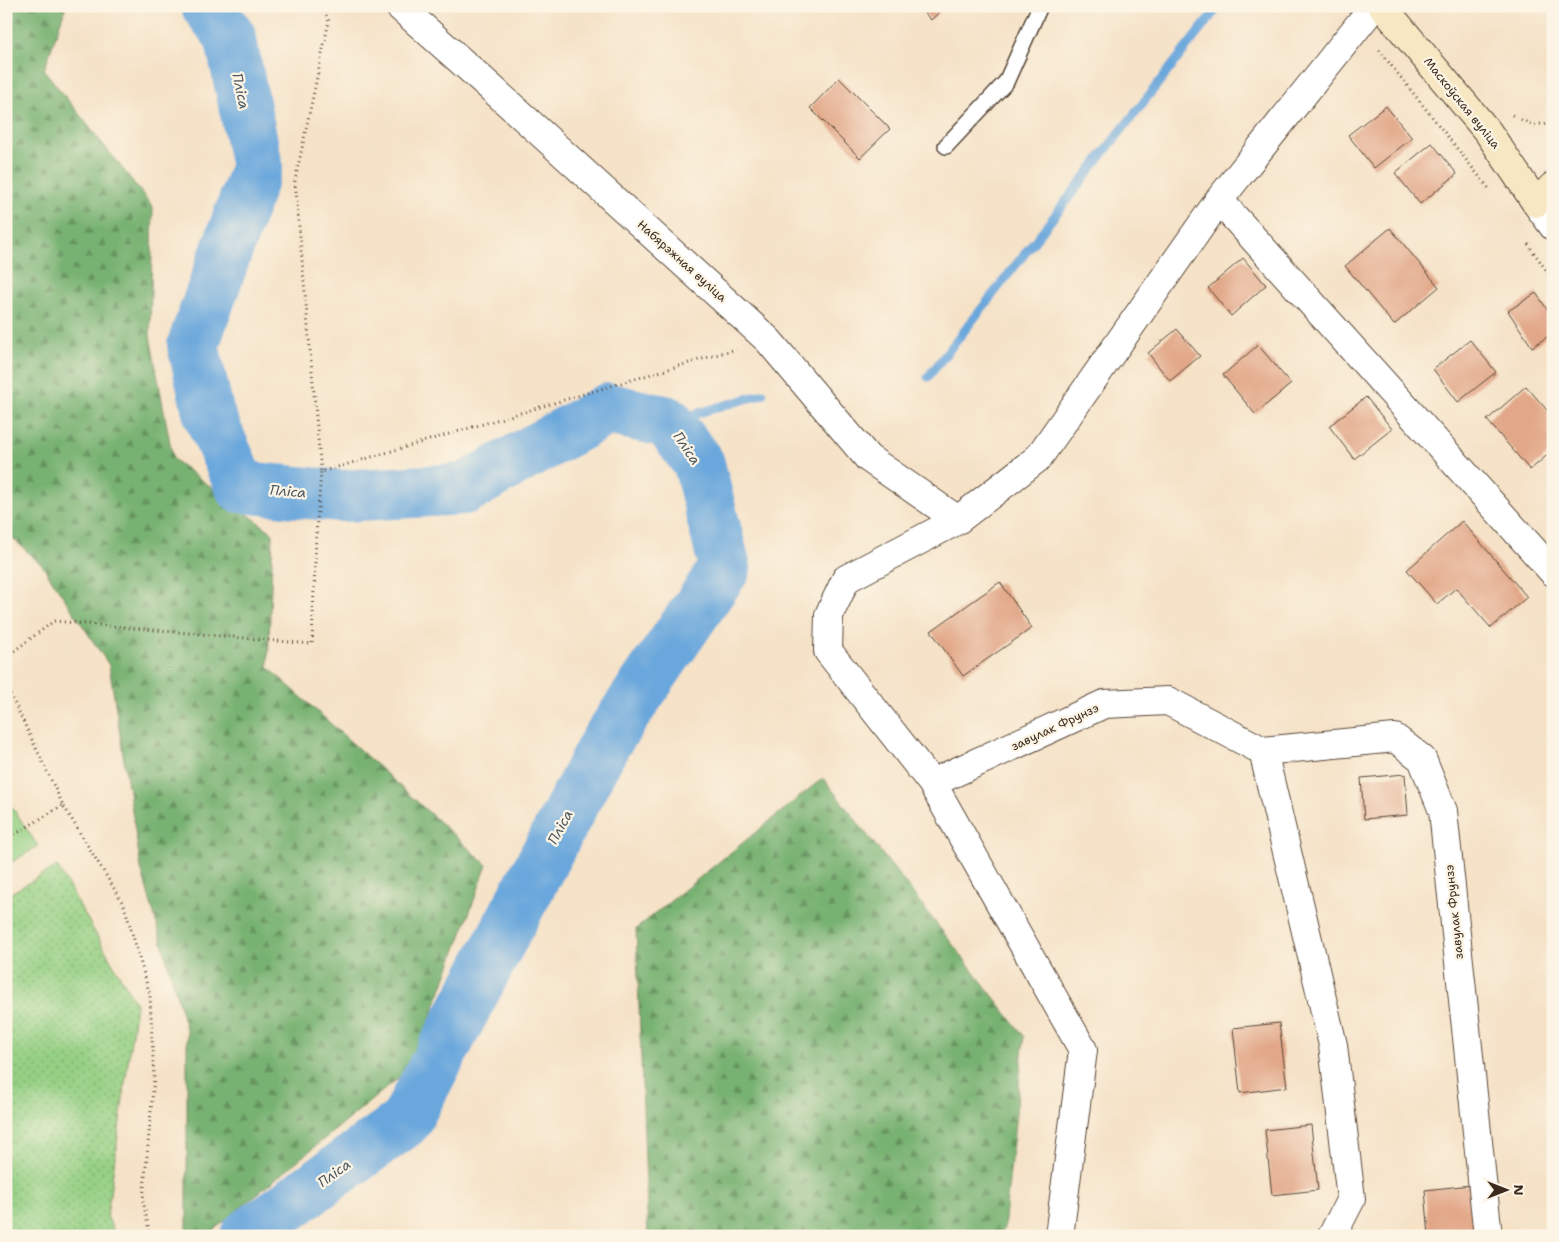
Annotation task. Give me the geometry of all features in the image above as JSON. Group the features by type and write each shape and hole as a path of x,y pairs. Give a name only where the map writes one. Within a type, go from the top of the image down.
{"main road":[{"name":"Маскоўская вуліца","path":"1382,6 1488,132 1544,194"}],"street":[{"name":"Набярэжная вуліца","path":"399,6 488,84 768,340 868,458 958,520"},
{"path":"1059,1236 1083,1050 932,783 828,651 829,615 846,580 958,520 1038,458 1219,200 1366,16"},
{"path":"1544,194 1553,226"},
{"path":"1219,200 1553,572"},
{"name":"завулак Фрунзэ","path":"932,783 1104,704 1168,701 1263,751 1395,738 1422,759 1443,811 1488,1236"},
{"path":"1263,751 1334,1045 1351,1199 1332,1236"}],"lane":[{"path":"946,146 1006,82 1040,6"}],"path":[{"path":"6,657 54,621 312,644 316,534 321,472 295,182 329,21 322,6"},
{"path":"1366,16 1491,191"},
{"path":"1525,240 1553,280"},
{"path":"321,472 768,340"},
{"path":"6,685 63,805 124,905 150,994 154,1078 143,1200 150,1236"},
{"path":"6,840 63,805"}],"green space":[{"path":"6,6 66,6 44,70 153,207 150,336 173,459 273,533 268,667 487,865 413,1066 206,1236 187,1236 187,1032 141,868 109,665 42,565 6,532"},
{"path":"823,778 1024,1036 1004,1228 997,1236 648,1236 636,929"},
{"path":"6,798 38,846 6,866"},
{"path":"57,866 136,1004 107,1216 116,1236 6,1236 6,896"}],"building":[{"path":"918,6 946,6 931,20"},
{"path":"839,78 890,129 860,158 810,108"},
{"path":"1386,106 1412,138 1374,168 1348,135"},
{"path":"1432,143 1457,174 1420,204 1395,173"},
{"path":"1390,228 1439,287 1394,325 1345,266"},
{"path":"1243,258 1266,285 1231,316 1208,288"},
{"path":"1536,293 1553,318 1553,333 1532,347 1508,311"},
{"path":"1177,329 1200,356 1170,381 1148,353"},
{"path":"1470,340 1496,372 1458,402 1433,369"},
{"path":"1258,345 1291,384 1255,414 1223,375"},
{"path":"1526,386 1553,417 1553,450 1530,470 1487,420"},
{"path":"1366,397 1392,429 1354,459 1329,426"},
{"path":"1462,521 1527,597 1491,628 1456,588 1437,604 1407,570"},
{"path":"1000,582 1032,628 963,676 931,631"},
{"path":"1405,774 1408,815 1364,819 1361,778"},
{"path":"1279,1023 1287,1087 1240,1093 1233,1028"},
{"path":"1311,1125 1318,1190 1272,1195 1265,1130"},
{"path":"1471,1185 1475,1233 1429,1236 1425,1190"}],"waterway":[{"name":"Пліса","path":"207,6 230,36 257,166 193,345 209,415 241,487 342,496 464,489 608,409 668,422 699,464 725,568 605,743 405,1122 246,1236"},
{"path":"928,377 1219,6"},
{"path":"668,422 763,394"}]}
